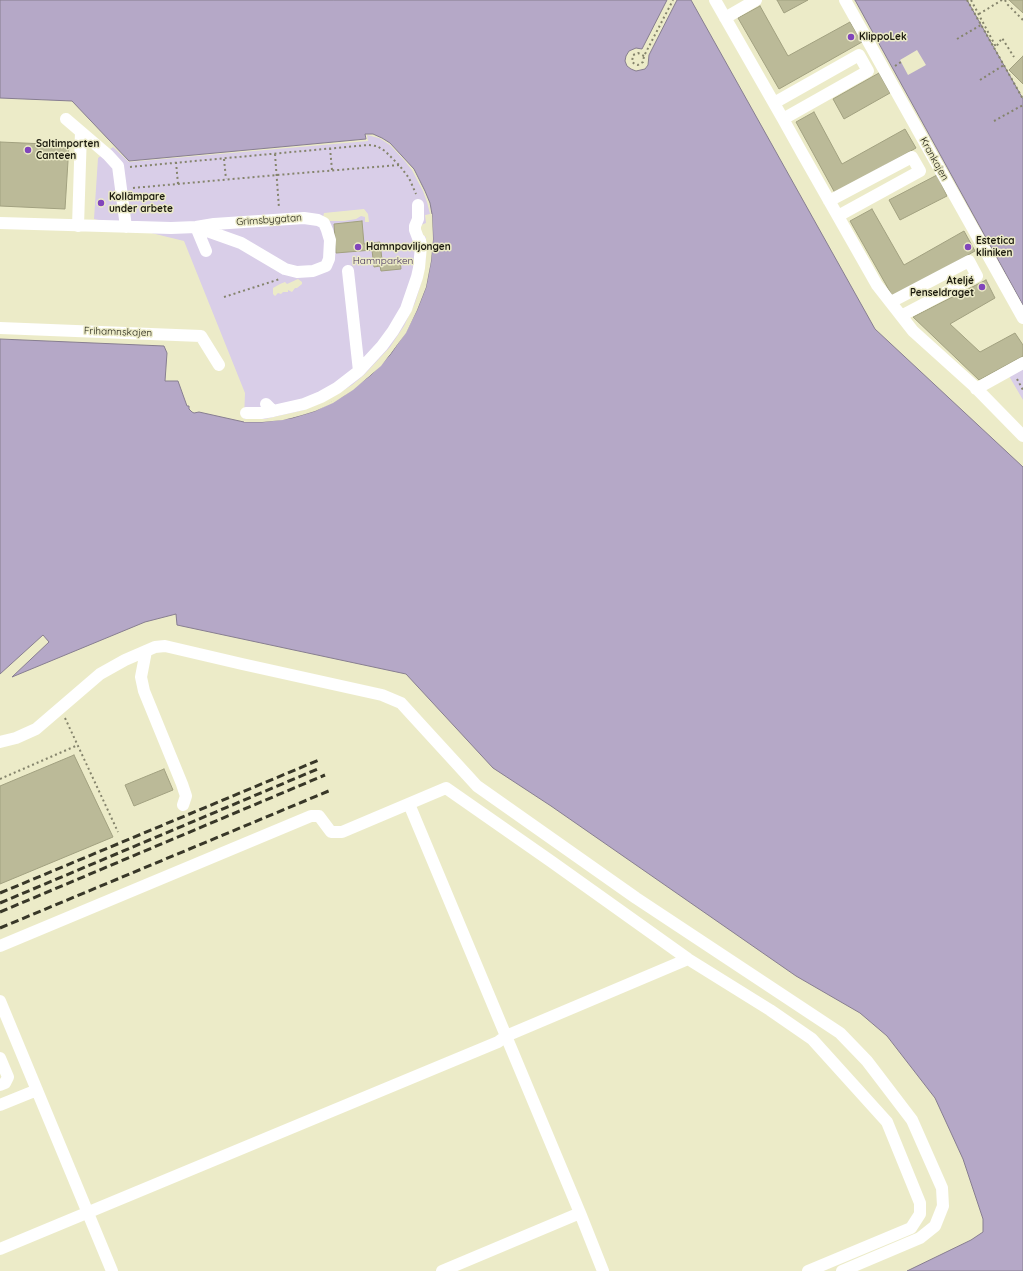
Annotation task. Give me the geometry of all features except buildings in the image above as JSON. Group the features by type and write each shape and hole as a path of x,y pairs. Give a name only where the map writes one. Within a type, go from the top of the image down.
{"street":[{"path":"716,0 877,285 913,331 976,388 1023,436"},
{"path":"725,18 756,0"},
{"name":"Krankajen","path":"845,0 1023,318"},
{"path":"774,103 859,55 868,71 783,119"},
{"path":"66,119 108,155 118,166 126,227"},
{"path":"78,226 82,132"},
{"name":"Krankajen","path":"829,201 912,157 920,170 838,216"},
{"path":"246,413 261,413 270,407 304,404 321,397 337,388 359,371 382,346 394,331 406,309 419,268 421,246 415,230 418,220 418,205"},
{"name":"Grimsbygatan","path":"0,223 171,228 304,218 318,220 324,223 328,230 330,240 329,259 326,266 313,272 297,272 285,269 241,243 196,227"},
{"path":"196,227 206,251"},
{"path":"891,302 969,262 977,276 901,316"},
{"path":"348,271 359,371"},
{"name":"Frihamnskajen","path":"0,328 201,336 220,365"},
{"path":"976,388 1023,363"},
{"path":"0,742 16,738 36,729 100,674 125,660 155,647 165,646 382,695 401,703 478,786 643,903 840,1033 868,1061 912,1120 942,1188 943,1206 935,1226 920,1238 842,1271"},
{"path":"146,651 141,677 144,692 182,784 186,796 183,805"},
{"path":"0,946 311,816 319,816 330,832 342,832 446,788 688,959 812,1038 887,1122 920,1203 920,1214 911,1228 808,1271"},
{"path":"409,804 603,1271"},
{"path":"0,1249 498,1042 506,1036 688,959"},
{"path":"0,1001 112,1271"},
{"path":"0,1058 8,1077 5,1083 0,1085"},
{"path":"0,1105 37,1090"},
{"path":"442,1271 580,1213"}],"path":[{"path":"644,56 638,54 633,55 632,62 638,65 643,62 644,56 673,0"},
{"path":"967,0 1023,100"},
{"path":"971,0 996,47 1002,38 1014,57"},
{"path":"979,14 1004,0 1023,20"},
{"path":"957,39 981,25"},
{"path":"892,68 901,62"},
{"path":"980,80 1004,65"},
{"path":"994,121 1023,105"},
{"path":"118,166 130,167 330,148 368,145 377,146 385,151 409,178 415,191 418,205"},
{"path":"330,148 332,170"},
{"path":"275,154 280,219"},
{"path":"224,158 226,180"},
{"path":"176,162 178,184"},
{"path":"121,189 399,165"},
{"path":"61,707 118,832"},
{"path":"0,779 78,745"}],"green space":[{"name":"Hamnparken","path":"367,135 379,138 390,145 412,170 427,202 430,214 425,215 426,223 421,225 419,229 426,237 426,257 422,280 415,303 404,326 390,347 364,375 352,385 304,410 265,419 244,419 245,393 184,241 94,219 98,158 113,147 129,162 368,141","holes":["364,209 368,214 369,222 365,222 365,217 361,216 356,219 344,221 330,221 323,217 324,213","298,279 302,282 302,284 295,288 292,292 288,290 288,292 283,292 281,294 278,293 275,296 273,294 273,288 285,282 287,284"]},
{"path":"1023,369 1023,400 1009,376"}],"shaded area":[{"path":"0,0 667,0 642,49 636,48 629,51 626,56 625,61 627,66 636,71 645,69 648,65 649,55 677,0 691,0 875,329 1023,467 1023,1271 907,1271 971,1240 983,1232 983,1219 963,1159 935,1098 887,1036 860,1013 796,976 551,806 493,768 406,674 177,625 176,614 145,622 12,677 49,642 43,635 0,674 0,339 164,346 167,353 165,381 178,381 187,406 189,406 189,409 192,412 199,412 244,422 262,422 292,418 315,411 343,396 371,375 390,355 405,333 417,310 426,287 433,239 430,203 414,169 390,143 373,134 365,134 366,139 129,161 72,101 0,98"},
{"path":"855,0 967,0 1023,99 1023,305"}],"pier":[{"path":"917,50 926,65 908,75 900,60"},
{"path":"430,214 432,214 433,239 426,287 406,333 381,366 353,390 333,403 315,411 283,420 244,422 244,420 282,418 314,409 332,401 352,388 380,364 404,332 416,309 424,286 429,261 432,230 430,226"}],"railway":[{"path":"0,893 319,760"},
{"path":"0,903 320,768"},
{"path":"0,912 325,775"},
{"path":"0,928 331,790"}],"place":[{"name":"KlippoLek","path":"851,37"},
{"name":"Saltimporten Canteen","path":"28,150"},
{"name":"Kollämpare under arbete","path":"101,203"},
{"name":"Hamnpaviljongen","path":"358,247"},
{"name":"Estetica kliniken","path":"968,247"},
{"name":"Ateljé Penseldraget","path":"982,287"}]}
